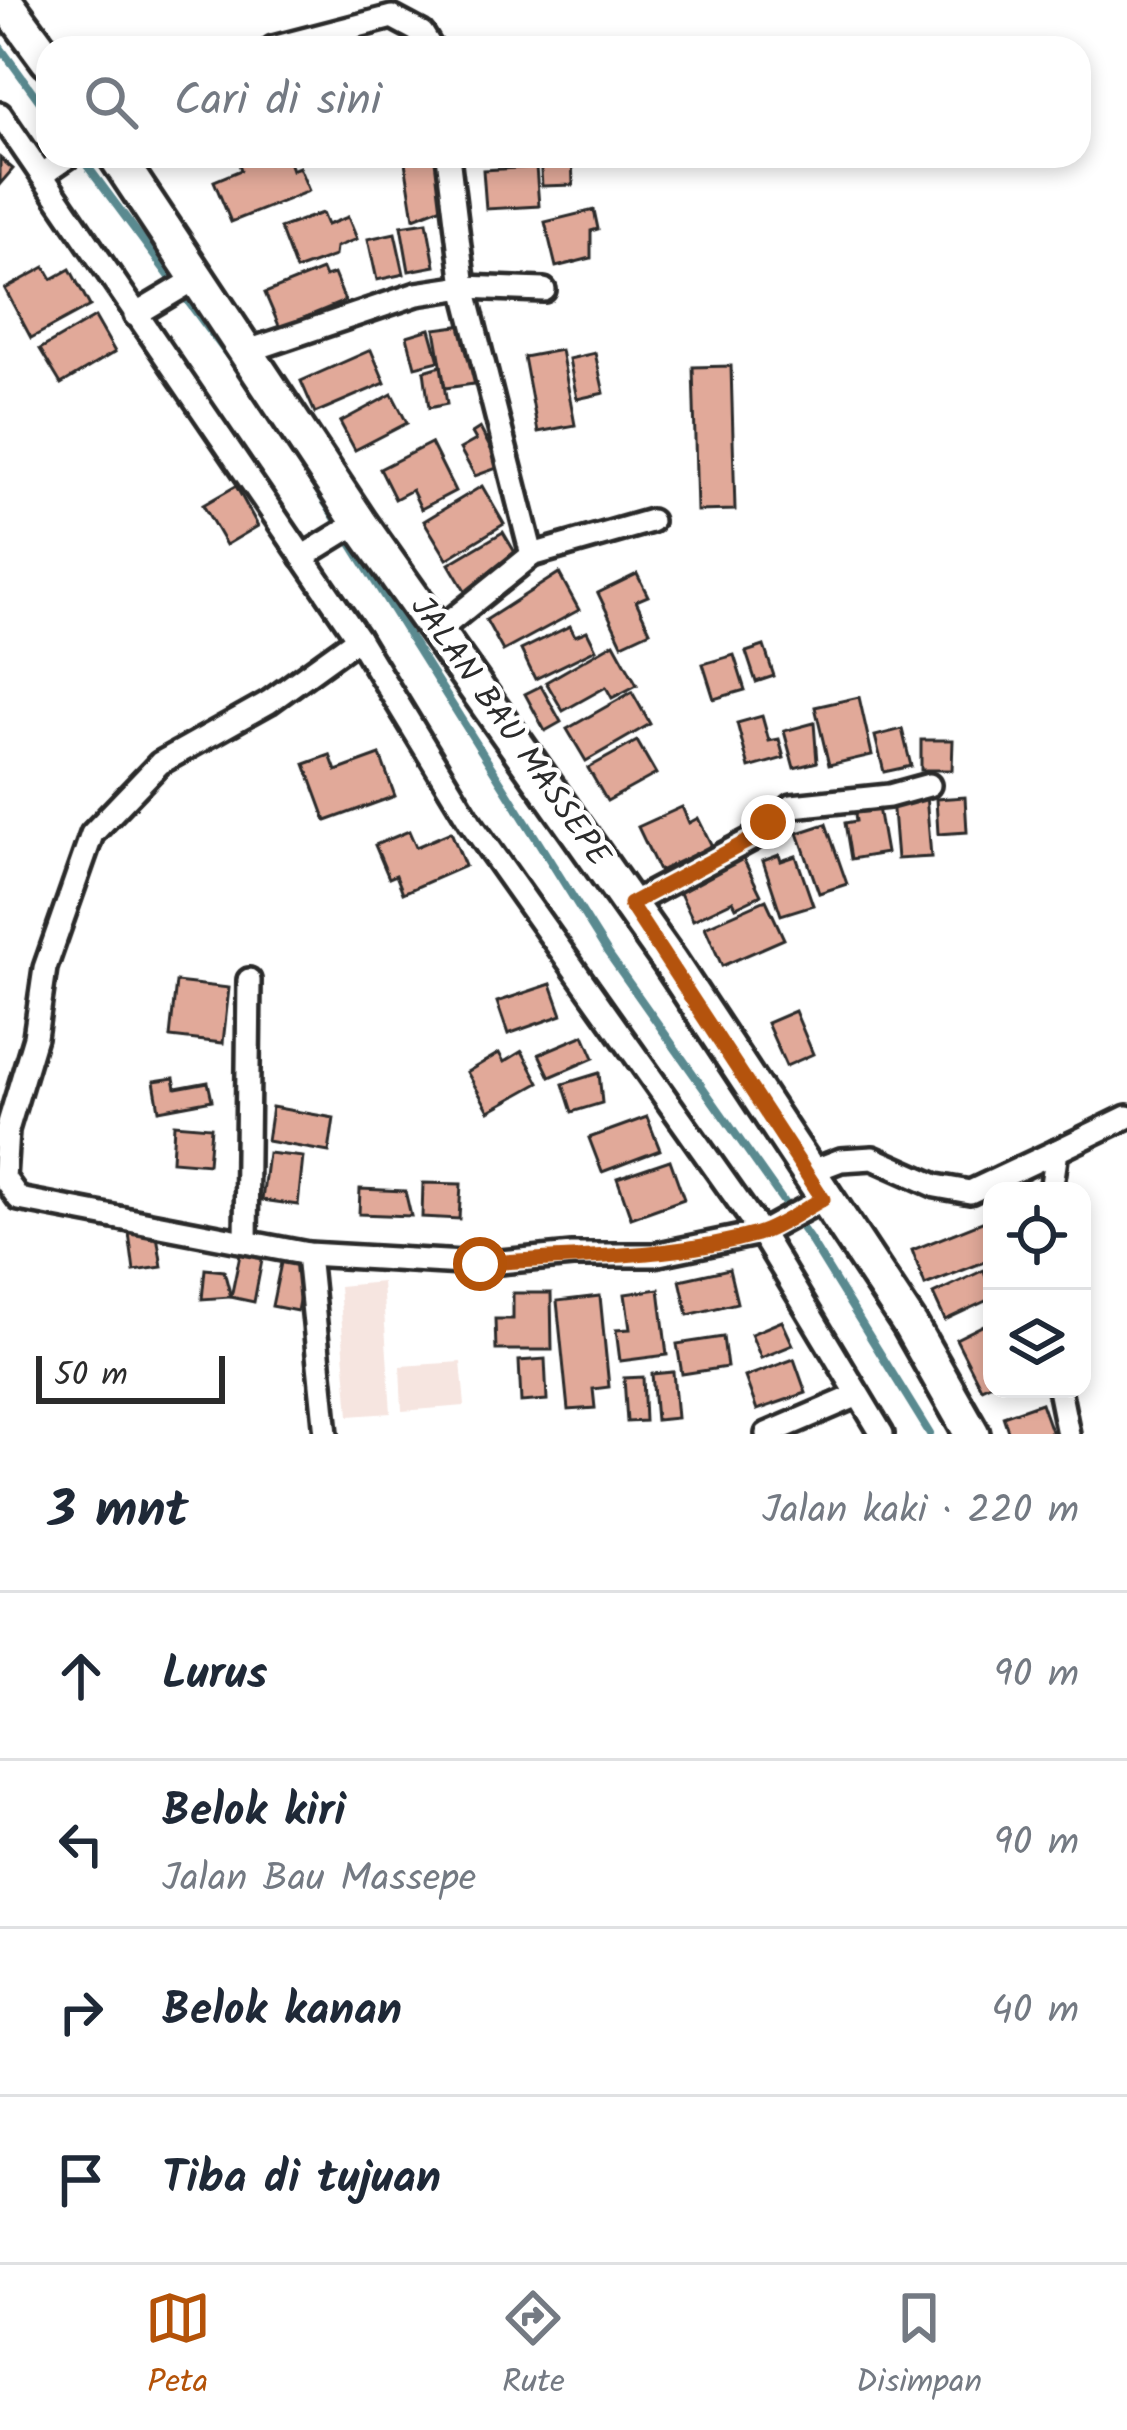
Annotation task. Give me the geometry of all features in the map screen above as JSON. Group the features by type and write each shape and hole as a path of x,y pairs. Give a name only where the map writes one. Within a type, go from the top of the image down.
{"main road":[{"path":"4,0 36,44"},
{"name":"JALAN BAU MASSEPE","path":"124,168 245,352 348,528 438,631 630,904 910,1324 972,1434"}],"street":[{"path":"319,36 392,17 424,36"},
{"path":"0,113 36,148"},
{"path":"55,168 140,312 307,553 470,822 761,1233 882,1434"},
{"path":"449,168 464,287 532,555"},
{"path":"140,312 197,278"},
{"path":"245,352 418,294 464,287 544,290"},
{"path":"438,631 532,555 651,521"},
{"path":"307,553 348,528"},
{"path":"358,638 269,702 160,763 92,834 45,968 30,1058 7,1130 4,1178 19,1199 308,1254 480,1264 572,1255 654,1255 761,1233 842,1160 873,1158 936,1186 970,1192 1125,1118"},
{"path":"630,904 752,839 792,806 889,796 929,784"},
{"path":"246,1241 249,980"},
{"path":"1052,1182 1057,1151"},
{"path":"308,1254 326,1434"},
{"path":"766,1434 858,1395"},
{"path":"1061,1398 1068,1434"}],"shaded area":[{"path":"382,1282 391,1413 349,1416 339,1286"},
{"path":"461,1362 465,1406 402,1411 400,1366"}],"building":[{"path":"0,158 13,169 0,184"},
{"path":"299,168 309,191 231,222 214,181 241,170"},
{"path":"406,168 440,168 447,205 414,218"},
{"path":"536,168 539,206 486,209 483,170"},
{"path":"541,168 572,168 573,185 542,186"},
{"path":"594,210 598,229 591,231 591,258 556,267 545,222"},
{"path":"322,213 327,225 348,217 357,239 336,247 335,256 296,270 280,228"},
{"path":"427,222 435,266 409,271 401,226"},
{"path":"395,233 404,274 377,280 368,239"},
{"path":"45,267 52,279 70,269 90,306 31,338 5,289"},
{"path":"322,270 325,277 334,274 345,301 280,328 265,293"},
{"path":"95,317 115,352 61,384 40,349"},
{"path":"472,324 481,383 445,388 435,329"},
{"path":"430,329 439,361 415,367 407,336"},
{"path":"371,350 385,383 315,413 301,381"},
{"path":"561,350 575,425 538,432 524,357"},
{"path":"595,353 604,393 577,399 569,359"},
{"path":"441,366 447,404 429,408 424,371"},
{"path":"731,366 735,510 697,511 693,367"},
{"path":"392,394 407,423 355,450 340,422"},
{"path":"480,428 500,467 475,476 460,449 476,440 472,433"},
{"path":"431,443 455,491 421,509 412,490 395,499 380,469"},
{"path":"236,486 258,526 226,545 203,505"},
{"path":"482,486 504,524 447,559 424,521"},
{"path":"503,532 520,561 466,593 449,564"},
{"path":"559,573 579,610 503,651 486,620"},
{"path":"637,574 648,596 636,601 650,631 622,644 598,593"},
{"path":"570,626 575,636 587,631 596,649 535,679 521,650"},
{"path":"614,643 637,685 612,698 606,687 563,711 546,682"},
{"path":"764,646 774,676 756,682 746,652"},
{"path":"734,655 745,690 714,699 703,664"},
{"path":"541,686 561,722 545,731 525,694"},
{"path":"632,692 650,724 586,761 567,729"},
{"path":"859,697 872,755 829,765 815,707"},
{"path":"762,716 769,741 779,739 784,758 749,768 737,723"},
{"path":"814,723 817,762 794,768 784,731"},
{"path":"902,729 911,766 884,772 875,736"},
{"path":"921,740 953,740 952,770 921,770"},
{"path":"637,741 656,774 607,801 588,768"},
{"path":"330,755 336,771 380,755 395,796 326,821 305,764"},
{"path":"926,795 931,857 897,859 892,798"},
{"path":"965,797 967,832 938,834 936,799"},
{"path":"877,802 886,853 851,859 845,823 856,821 854,806"},
{"path":"682,807 689,823 698,818 712,846 659,871 638,827"},
{"path":"826,824 847,884 819,893 798,833"},
{"path":"409,831 416,847 451,832 465,866 403,893 396,875 389,878 375,845"},
{"path":"741,854 761,895 736,907 733,901 693,920 676,885"},
{"path":"779,855 781,861 796,856 813,905 781,915 763,861"},
{"path":"766,900 784,939 722,966 705,927"},
{"path":"176,982 229,988 223,1043 170,1037"},
{"path":"551,984 562,1015 508,1034 497,1002"},
{"path":"795,1011 813,1054 786,1066 767,1023"},
{"path":"584,1035 594,1058 550,1077 539,1054"},
{"path":"522,1051 539,1083 489,1111 467,1072 499,1053 504,1062"},
{"path":"599,1073 602,1103 572,1112 563,1084"},
{"path":"174,1078 176,1088 208,1082 212,1100 159,1110 154,1081"},
{"path":"272,1107 334,1118 329,1152 267,1141"},
{"path":"647,1117 660,1150 602,1172 589,1138"},
{"path":"174,1124 211,1127 208,1164 172,1161"},
{"path":"268,1153 303,1157 298,1205 262,1200"},
{"path":"670,1160 684,1199 631,1218 617,1178"},
{"path":"423,1183 461,1184 459,1219 422,1217"},
{"path":"360,1189 405,1191 411,1216 359,1214"},
{"path":"983,1222 983,1262 925,1285 912,1250"},
{"path":"156,1229 162,1267 134,1271 129,1233"},
{"path":"241,1250 263,1255 254,1302 231,1297"},
{"path":"282,1258 306,1263 297,1311 272,1306"},
{"path":"205,1269 224,1271 231,1297 202,1299"},
{"path":"729,1269 737,1303 688,1315 680,1280"},
{"path":"983,1270 983,1302 945,1320 933,1294"},
{"path":"659,1289 667,1355 620,1361 616,1330 630,1329 625,1294"},
{"path":"513,1293 551,1293 552,1350 496,1350 495,1319 513,1319"},
{"path":"600,1296 609,1387 593,1389 595,1408 568,1410 557,1301"},
{"path":"782,1321 793,1345 761,1358 751,1334"},
{"path":"983,1326 983,1387 981,1388 956,1339"},
{"path":"723,1337 727,1367 682,1374 677,1344"},
{"path":"545,1359 547,1400 521,1402 519,1361"},
{"path":"794,1359 806,1393 757,1410 745,1377"},
{"path":"673,1372 677,1418 656,1420 652,1374"},
{"path":"643,1377 645,1421 627,1422 624,1378"},
{"path":"1041,1403 1052,1434 1009,1434 1003,1416"}],"waterway":[{"path":"0,47 36,96"},
{"path":"89,168 233,362"},
{"path":"298,459 608,953 809,1238 930,1434"}],"route":[{"path":"480,1264 572,1255 654,1255 761,1233 823,1199 630,904 752,839 768,822"}]}
